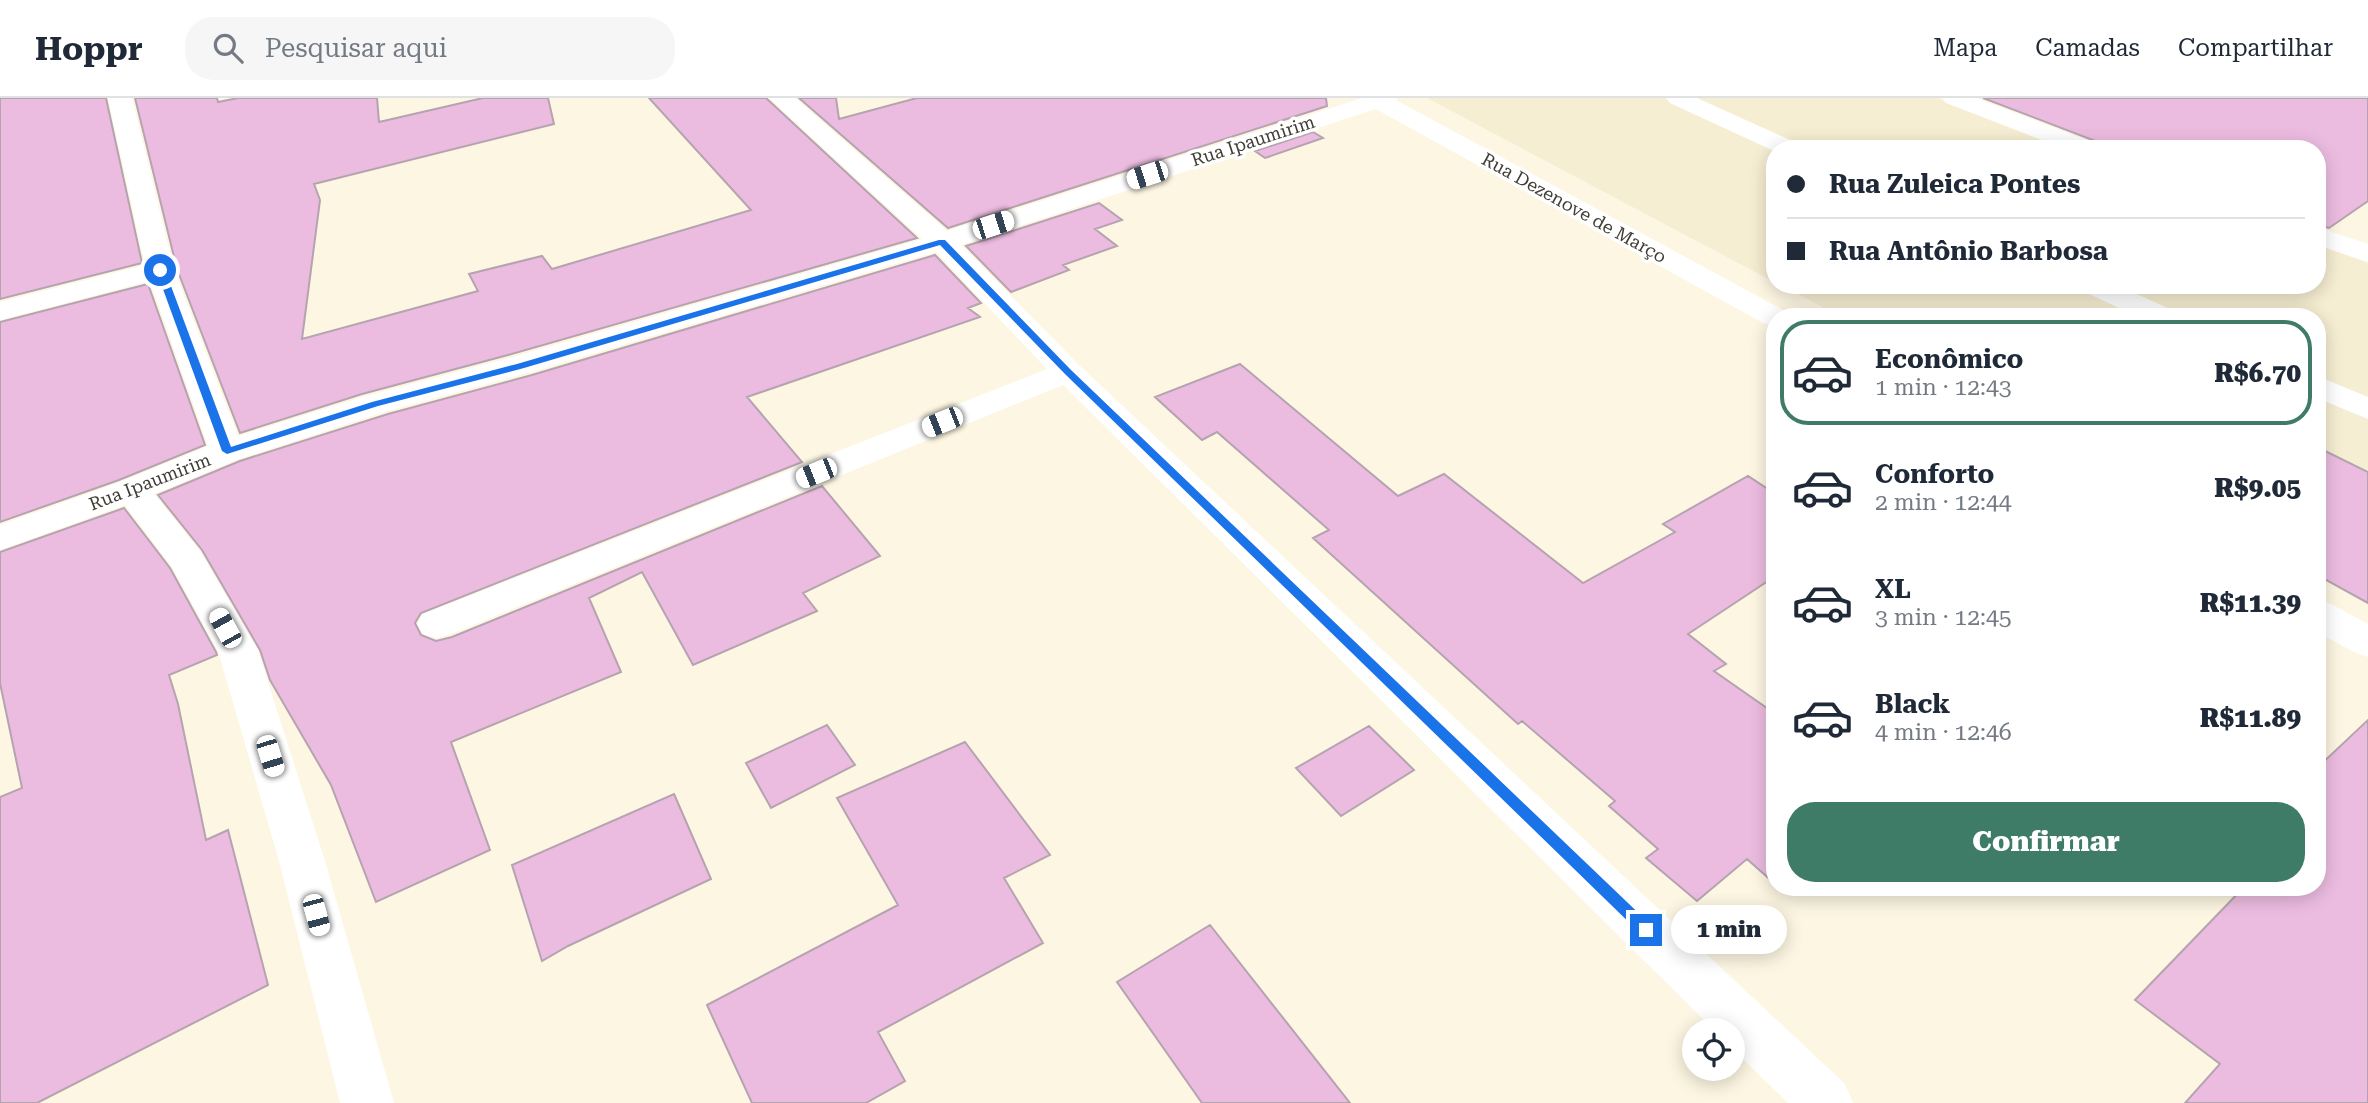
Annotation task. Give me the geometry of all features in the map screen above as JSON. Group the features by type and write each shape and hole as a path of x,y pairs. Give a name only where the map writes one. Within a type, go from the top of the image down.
{"street":[{"path":"121,98 160,270 227,451"},
{"path":"781,98 942,242 1068,372 1826,1103"},
{"path":"1678,98 1770,140"},
{"path":"1954,98 2064,140"},
{"name":"Rua Ipaumirim","path":"0,538 132,490 227,451 375,404 520,366 942,242 1380,99"},
{"name":"Rua Dezenove de Março","path":"1380,99 1766,313"},
{"path":"2326,238 2368,254"},
{"path":"0,311 160,270"},
{"path":"2113,294 2143,308"},
{"path":"437,624 1068,372"},
{"path":"2326,390 2368,409"},
{"path":"132,490 187,560 238,651 302,861 367,1103"},
{"path":"2326,619 2368,642"}],"shaded area":[{"path":"1427,98 1937,98 2047,140 1766,140 1766,278"},
{"path":"2326,247 2368,263 2368,595 2326,573 2326,308 1824,308 1798,294 2326,294"}],"building":[{"path":"0,98 106,98 142,263 0,299"},
{"path":"135,98 217,98 218,102 238,98 377,98 379,122 483,98 548,98 554,124 314,184 320,200 302,339 478,291 469,274 542,256 552,269 751,210 649,98 766,98 917,238 362,394 240,433 177,269"},
{"path":"799,98 836,98 839,119 917,98 1326,98 1327,106 948,228"},
{"path":"1983,98 2368,98 2368,201 2329,228 2326,227 2326,140 2093,140"},
{"path":"1313,132 1323,138 1265,158 1255,151"},
{"path":"1099,203 1122,220 1095,229 1117,246 1063,265 1069,270 1011,292 966,246"},
{"path":"935,255 981,303 968,308 980,317 747,397 802,462 421,613 415,623 421,635 436,641 452,637 822,486 880,556 803,593 817,611 693,665 642,572 589,598 621,672 451,742 490,850 376,902 331,785 270,680 260,650 202,550 158,495 240,461 388,414 532,375"},
{"path":"148,284 205,445 119,480 0,522 0,322"},
{"path":"1240,364 1398,496 1444,474 1583,583 1675,532 1663,524 1748,476 1766,488 1766,582 1688,634 1726,664 1714,671 1766,707 1766,876 1747,859 1697,901 1646,858 1658,849 1609,806 1615,801 1522,721 1518,724 1313,538 1329,530 1217,432 1202,440 1155,397"},
{"path":"2326,451 2368,472 2368,603 2326,580"},
{"path":"124,508 170,568 217,655 169,675 178,704 206,840 228,830 268,985 37,1103 0,1103 0,797 22,788 0,683 0,552"},
{"path":"2368,720 2368,1103 2185,1103 2220,1064 2135,1000 2235,896 2326,896 2326,760"},
{"path":"827,725 855,765 771,808 746,763"},
{"path":"1369,726 1414,770 1341,816 1296,768"},
{"path":"965,742 1050,855 1004,878 1043,943 878,1032 905,1081 866,1103 752,1103 707,1005 898,905 837,798"},
{"path":"674,794 711,879 568,946 542,961 512,865"},
{"path":"1210,925 1350,1103 1202,1103 1117,982"}],"route":[{"path":"160,270 227,451 375,404 520,366 942,242 1068,372 1646,930"}]}
